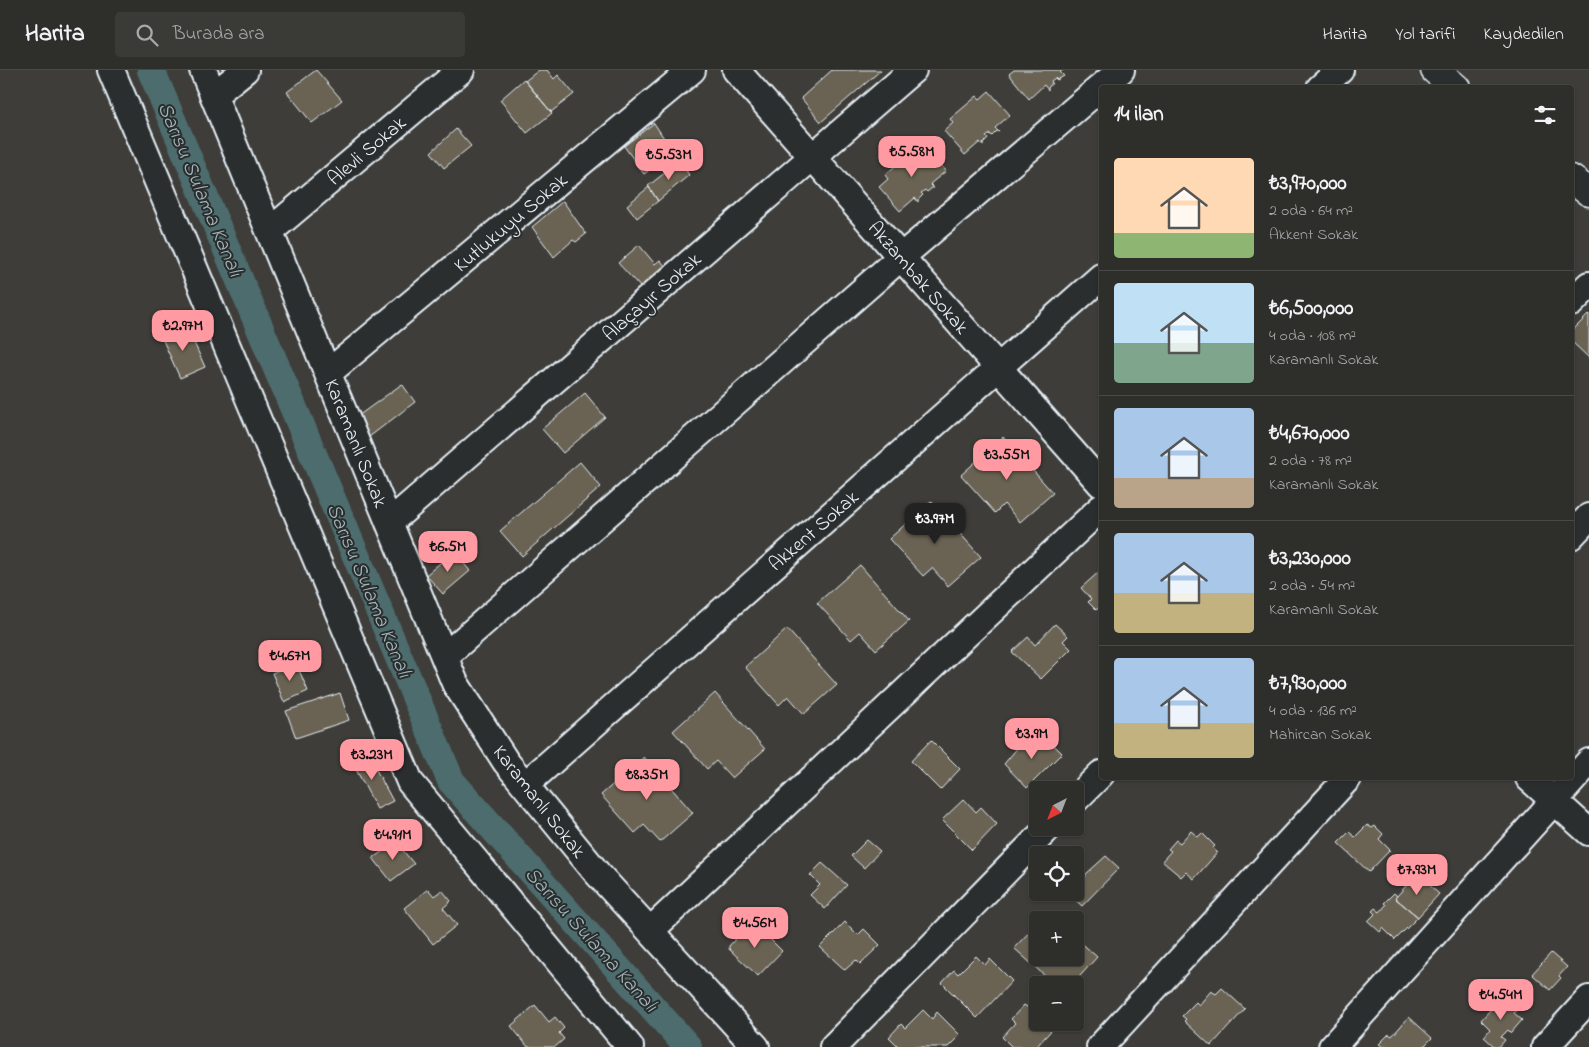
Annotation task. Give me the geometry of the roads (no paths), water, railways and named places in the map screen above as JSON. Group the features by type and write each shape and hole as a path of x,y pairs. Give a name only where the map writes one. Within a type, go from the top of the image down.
{"street":[{"path":"111,70 410,782 630,1047"},
{"name":"Karamanlı Sokak","path":"203,70 455,683 506,762 597,873 756,1047"},
{"path":"214,95 245,70"},
{"name":"Alevli Sokak","path":"270,231 462,70"},
{"name":"Kutlukuyu Sokak","path":"328,374 692,70"},
{"name":"Akzambak Sokak","path":"736,70 1099,482"},
{"name":"Alaçayır Sokak","path":"390,523 913,70"},
{"path":"1103,85 1121,70"},
{"path":"1323,85 1340,70"},
{"path":"1435,70 1452,85"},
{"path":"445,656 901,257 1099,89"},
{"path":"1574,181 1589,192"},
{"name":"Akkent Sokak","path":"525,784 1099,279"},
{"path":"1574,300 1589,285"},
{"path":"650,931 1099,510"},
{"path":"1574,533 1589,516"},
{"path":"1574,778 1589,762"},
{"path":"1084,791 1099,776"},
{"path":"1100,1047 1346,780"},
{"path":"1531,780 1589,832"},
{"path":"1332,1047 1572,780"},
{"path":"833,1047 1040,836"},
{"path":"1544,1047 1589,999"}],"waterway":[{"name":"Sarısu Sulama Kanalı","path":"151,70 451,781 688,1047"}]}
